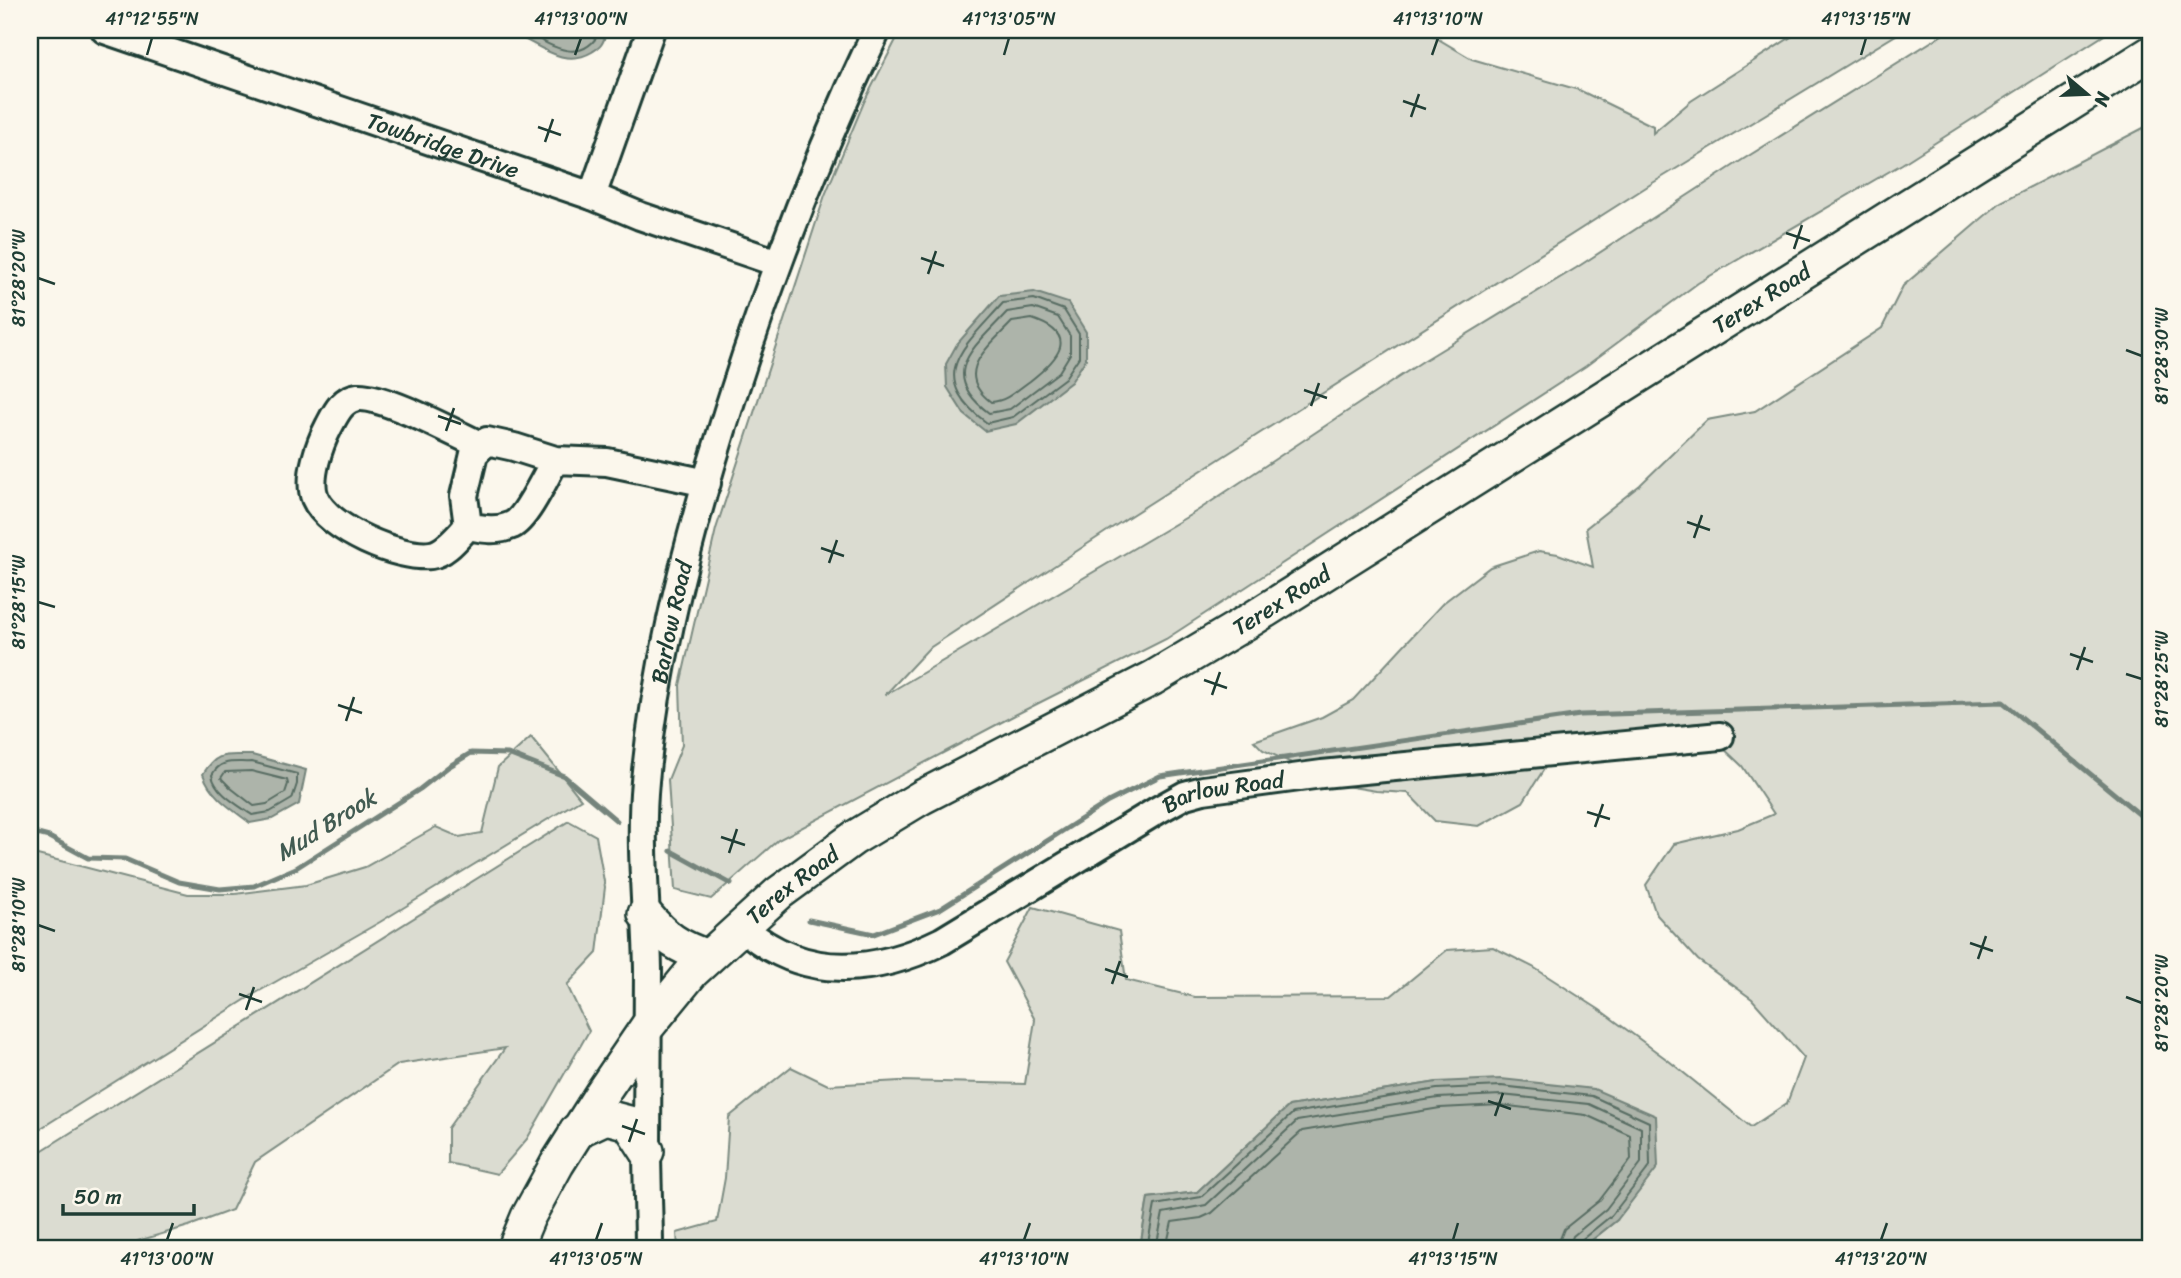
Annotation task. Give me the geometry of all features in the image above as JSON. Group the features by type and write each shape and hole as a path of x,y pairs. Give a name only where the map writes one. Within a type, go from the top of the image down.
{"main road":[{"name":"Terex Road","path":"515,1248 534,1207 576,1131 647,1027 692,972 796,880 854,838 922,797 1153,678 1252,619 2151,53"},
{"path":"645,914 662,934 684,949 708,957"},
{"path":"576,1131 606,1117 629,1122 647,1152"}],"street":[{"name":"Towbridge Drive","path":"105,30 592,196 640,216 778,263"},
{"path":"592,196 651,30"},
{"name":"Barlow Road","path":"649,1248 648,968 642,836 653,711 677,590 732,394 778,263 830,131 877,30"},
{"path":"468,526 450,545 433,555 404,553 359,538 331,518 315,498 313,475 321,442 340,405 357,397 380,400 482,446"},
{"path":"468,526 464,496 474,454 487,442 555,460 607,462 707,482"},
{"path":"468,526 487,530 514,524 533,500 555,460"},
{"name":"Barlow Road","path":"741,926 764,944 818,964 856,968 886,963 915,954 942,941 1113,836 1185,795 1203,790 1423,764 1720,736"}],"shaded area":[{"path":"901,30 1423,30 1472,59 1579,90 1653,126 1653,133 1691,101 1802,30 1904,30 1651,184 1130,516 928,649 885,695 1197,511 1423,361 1576,268 1950,30 2112,30 1902,164 1698,283 1586,366 1166,639 778,840 711,899 675,890 668,780 682,745 680,685 716,529 825,195 864,102"},
{"path":"2151,124 2151,1248 1582,1248 1617,1220 1437,1082 1289,1106 1197,1192 1148,1198 1140,1248 1101,1248 1101,1243 1093,1248 678,1248 677,1233 717,1222 725,1178 729,1117 791,1067 828,1085 900,1081 1025,1084 1035,1020 1004,962 1033,907 1119,931 1126,980 1195,997 1391,996 1447,950 1493,947 1533,967 1600,1010 1751,1127 1787,1103 1804,1058 1752,999 1698,960 1656,914 1646,885 1674,844 1738,829 1774,814 1742,766 1697,723 1560,744 1523,802 1479,826 1435,821 1408,793 1340,785 1263,750 1254,741 1322,717 1353,700 1443,603 1490,567 1539,551 1558,554 1593,567 1586,528 1640,485 1707,420 1755,411 1882,328 1903,286 2001,202"},
{"path":"531,737 581,799 380,922 256,993 30,1135 30,853 188,894 235,894 306,885 365,867 436,827 459,837 482,833 498,767"},
{"path":"569,821 596,836 605,887 597,953 567,985 589,1031 527,1139 497,1174 448,1163 448,1128 505,1048 399,1064 255,1162 232,1210 138,1241 128,1248 30,1248 30,1158"}],"water":[{"path":"503,30 608,30 597,49 580,57 569,58 547,51"},
{"path":"1034,292 1068,303 1086,332 1086,359 1071,382 1016,424 985,431 964,414 947,387 946,364 957,344 999,296"},
{"path":"252,755 306,770 299,804 272,819 250,823 217,796 203,774 213,761 224,756"},
{"path":"1501,1079 1594,1089 1656,1116 1658,1167 1617,1220 1582,1248 1140,1248 1148,1198 1197,1192 1289,1106 1437,1082"}],"waterway":[{"path":"809,920 874,934 940,909 1108,802 1160,776 1580,715 2003,702 2151,824"},
{"name":"Mud Brook","path":"30,832 49,837 88,858 125,859 179,882 220,889 254,886 296,868 471,753 508,754 564,776 617,821"},
{"name":"Mud Brook","path":"671,851 731,884"}]}
